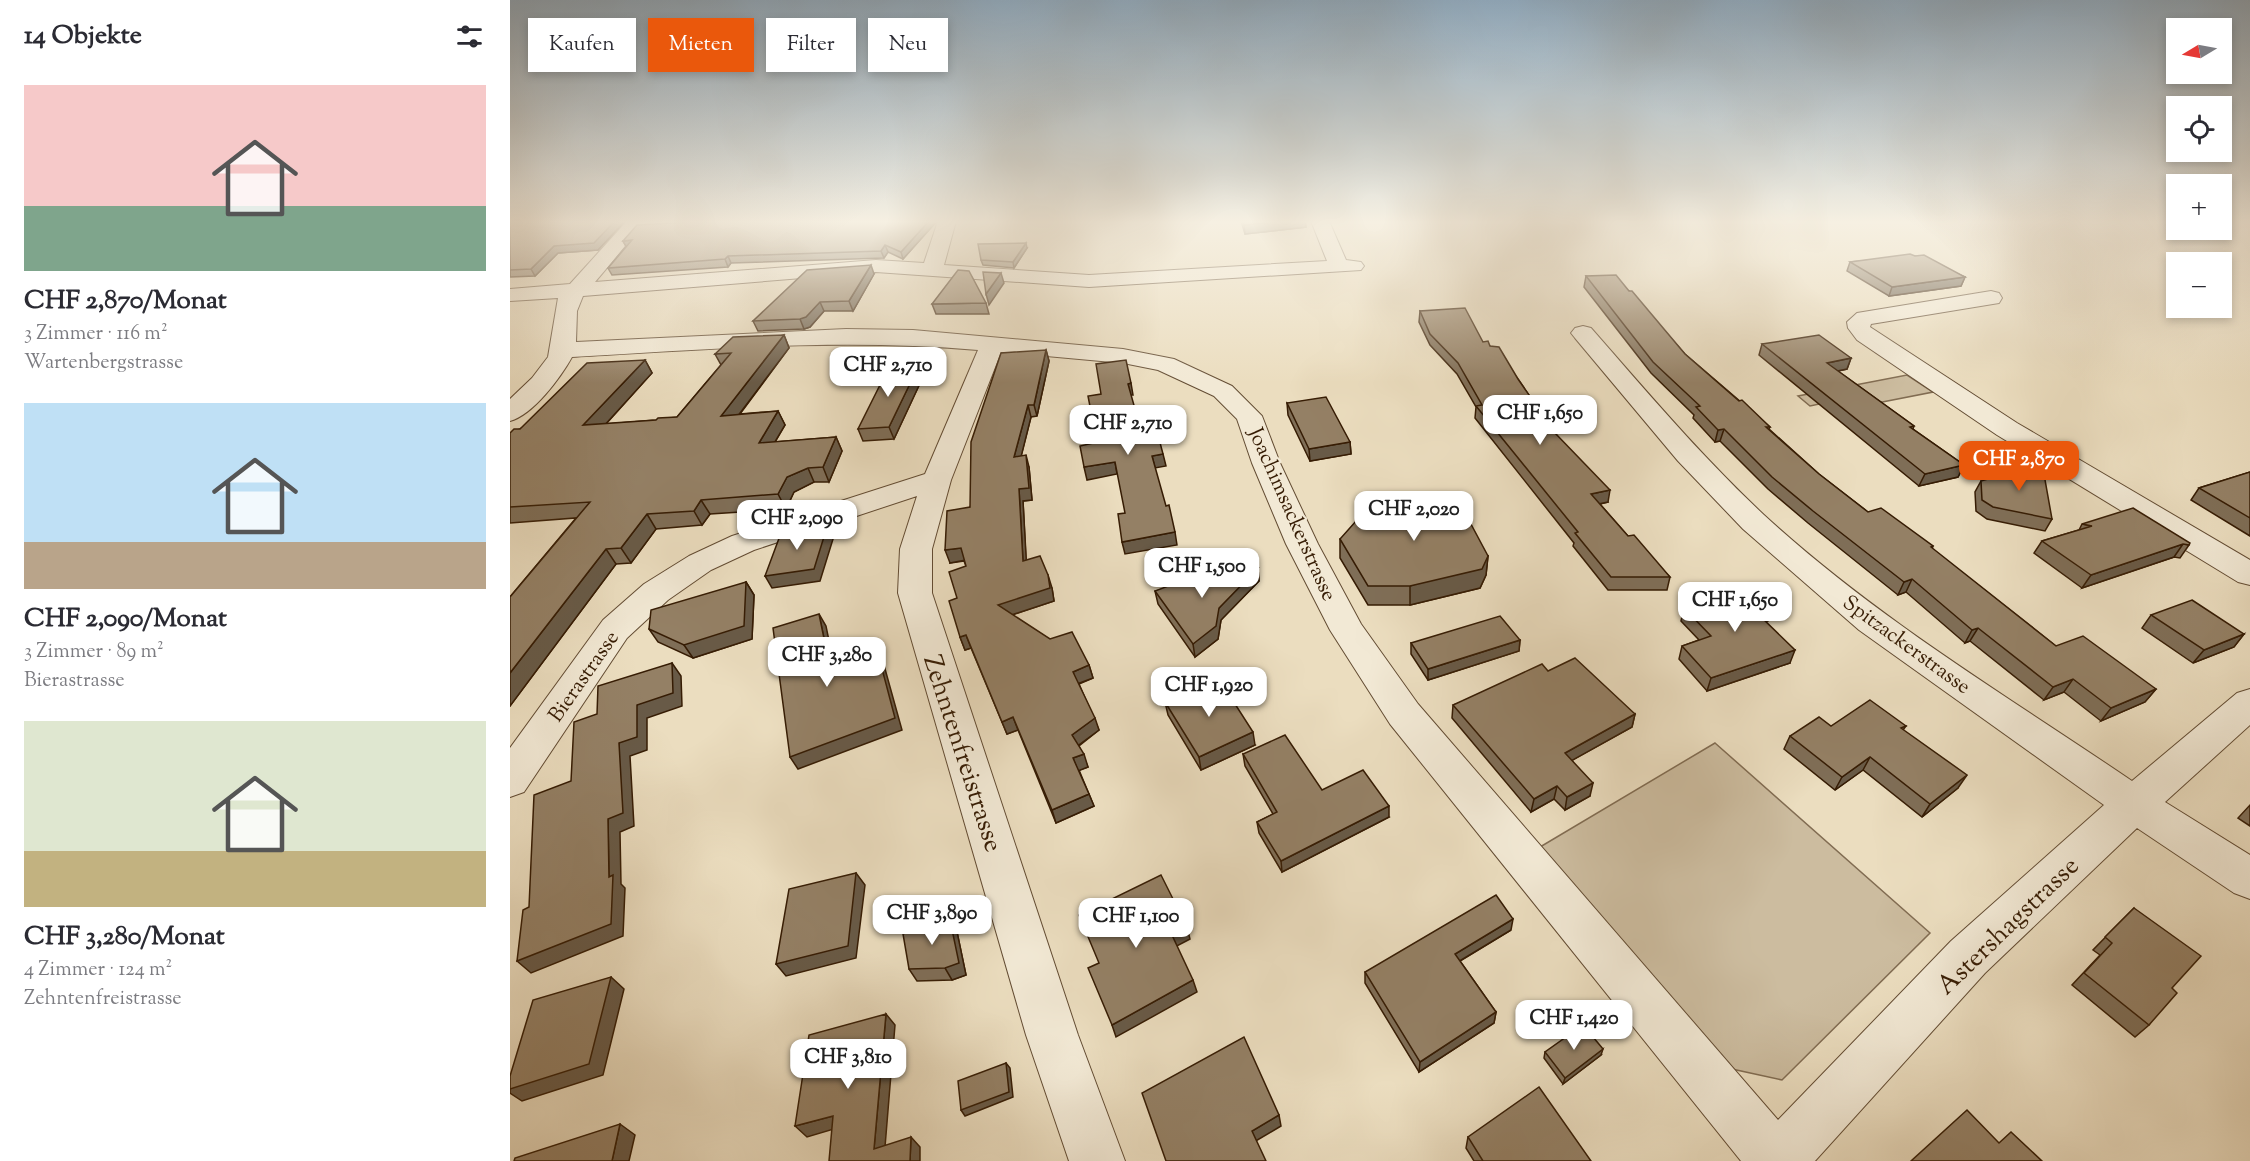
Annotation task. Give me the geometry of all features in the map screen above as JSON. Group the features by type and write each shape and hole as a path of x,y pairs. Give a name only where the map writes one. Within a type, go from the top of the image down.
{"street":[{"path":"510,413 547,376 563,350 565,310 575,290 588,275"},
{"path":"510,295 761,275"},
{"path":"1013,275 1089,281 1189,275"},
{"path":"1991,298 1865,318 1858,322 1858,328 1865,335 2007,429 2250,574"},
{"name":"Spitzackerstrasse","path":"1583,333 1688,455 1754,522 1871,622 2134,804 2250,879"},
{"name":"Joachimsackerstrasse","path":"563,350 846,336 913,338 1123,356 1165,364 1223,391 1249,416 1266,462 1302,544 1342,620 1404,714 1778,1161"},
{"name":"Zehntenfreistrasse","path":"992,345 937,480 916,549 915,593 1052,1035 1096,1161"},
{"name":"Bierastrasse","path":"510,780 615,629 656,592 700,563 743,543 937,480"},
{"name":"Astershagstrasse","path":"1778,1161 1968,957 2134,804 2250,703"}],"shaded area":[{"path":"1907,375 1933,392 1862,406 1824,403 1810,406 1798,396"},
{"path":"1715,743 1930,933 1782,1080 1732,1069 1540,847"}],"building":[{"path":"802,275 865,275 849,301 820,302 806,317 800,319 753,321"},
{"path":"954,275 971,275 986,303 932,304"},
{"path":"983,275 999,275 986,294"},
{"path":"1616,275 1685,354 1739,401 1742,400 1770,427 1766,427 1819,474 1868,512 1881,508 1933,546 1931,547 2056,646 2083,636 2156,689 2111,708 2073,679 2053,687 1978,628 1972,630 1912,579 1904,582 1772,477 1724,429 1718,430 1696,407 1700,406 1653,362 1586,276"},
{"path":"1872,275 1965,277 1892,287"},
{"path":"1465,308 1483,342 1488,341 1490,346 1499,347 1555,433 1610,490 1591,494 1628,536 1634,535 1670,577 1611,577 1575,533 1578,532 1476,406 1482,405 1458,363 1430,334 1420,311"},
{"path":"784,335 721,416 778,411 759,443 836,437 823,467 808,468 787,477 778,494 701,500 694,511 647,514 621,548 606,549 510,673 510,597 590,502 510,507 510,433 514,429 520,429 587,363 645,360 583,425 677,417 731,353 715,354 733,337"},
{"path":"1819,335 1851,358 1827,363 1964,465 1925,474 1762,344"},
{"path":"1046,350 1034,405 1028,405 1014,457 1026,455 1029,488 1019,489 1023,561 1040,556 1048,575 1050,588 998,605 1050,639 1072,632 1089,665 1073,672 1095,718 1072,735 1084,754 1073,758 1089,794 1052,810 1013,717 1002,722 966,635 960,637 949,601 957,598 949,572 966,566 961,548 945,550 947,511 970,507 971,442 1001,353"},
{"path":"1126,360 1131,383 1128,384 1142,434 1157,431 1163,454 1152,456 1166,506 1169,505 1175,532 1122,542 1118,514 1125,513 1115,462 1084,467 1080,446 1107,440 1104,420 1093,422 1088,396 1101,394 1096,364"},
{"path":"918,367 889,427 858,429 888,369"},
{"path":"1326,397 1350,442 1309,449 1287,403"},
{"path":"2042,463 2052,519 1993,507 1982,500 1981,481"},
{"path":"2250,472 2250,518 2199,488"},
{"path":"1444,493 1465,513 1488,556 1482,569 1410,586 1368,586 1340,539 1373,502"},
{"path":"2133,508 2190,543 2189,545 2183,544 2091,575 2042,541 2092,526 2082,524"},
{"path":"827,527 814,569 765,576 781,533"},
{"path":"1258,568 1219,608 1216,626 1193,644 1155,591 1202,573"},
{"path":"746,582 744,626 684,645 649,629 651,610"},
{"path":"1754,587 1775,607 1757,613 1795,650 1711,678 1682,646 1711,636 1684,608"},
{"path":"2192,600 2244,634 2204,650 2151,615"},
{"path":"819,614 829,663 876,646 895,718 790,757 773,628"},
{"path":"1500,616 1520,640 1428,669 1411,643"},
{"path":"1575,658 1635,714 1565,753 1593,783 1567,797 1557,786 1534,799 1453,705 1542,664 1548,671"},
{"path":"672,663 673,693 637,705 637,737 619,743 623,813 608,819 609,877 613,875 611,924 517,961 523,910 529,907 534,795 571,781 574,722 597,714 598,686"},
{"path":"1219,679 1253,732 1199,757 1165,702"},
{"path":"1870,700 1906,726 1901,728 1967,775 1930,804 1870,757 1842,777 1790,736 1819,717 1831,726"},
{"path":"1285,735 1322,790 1363,770 1389,806 1281,861 1257,822 1277,812 1243,754"},
{"path":"856,873 848,946 776,964 789,889"},
{"path":"1161,875 1187,927 1172,935 1193,980 1112,1025 1088,968 1099,963 1079,915"},
{"path":"1496,895 1513,919 1455,954 1496,1012 1420,1062 1365,972"},
{"path":"2134,908 2201,956 2172,988 2177,993 2149,1025 2084,973 2112,943 2105,937"},
{"path":"949,915 959,963 945,968 909,969 903,934"},
{"path":"611,977 589,1064 510,1089 510,1076 533,1000"},
{"path":"886,1014 874,1149 911,1137 910,1161 829,1161 833,1116 795,1126 809,1035"},
{"path":"1583,1025 1603,1049 1565,1078 1545,1052"},
{"path":"1244,1037 1279,1115 1252,1131 1266,1161 1166,1161 1142,1093"},
{"path":"1006,1063 1009,1092 961,1110 958,1081"},
{"path":"1539,1087 1591,1161 1483,1161 1468,1137"},
{"path":"1967,1110 1999,1143 2011,1132 2042,1161 1911,1161"},
{"path":"620,1124 612,1161 514,1161 515,1158"}]}
